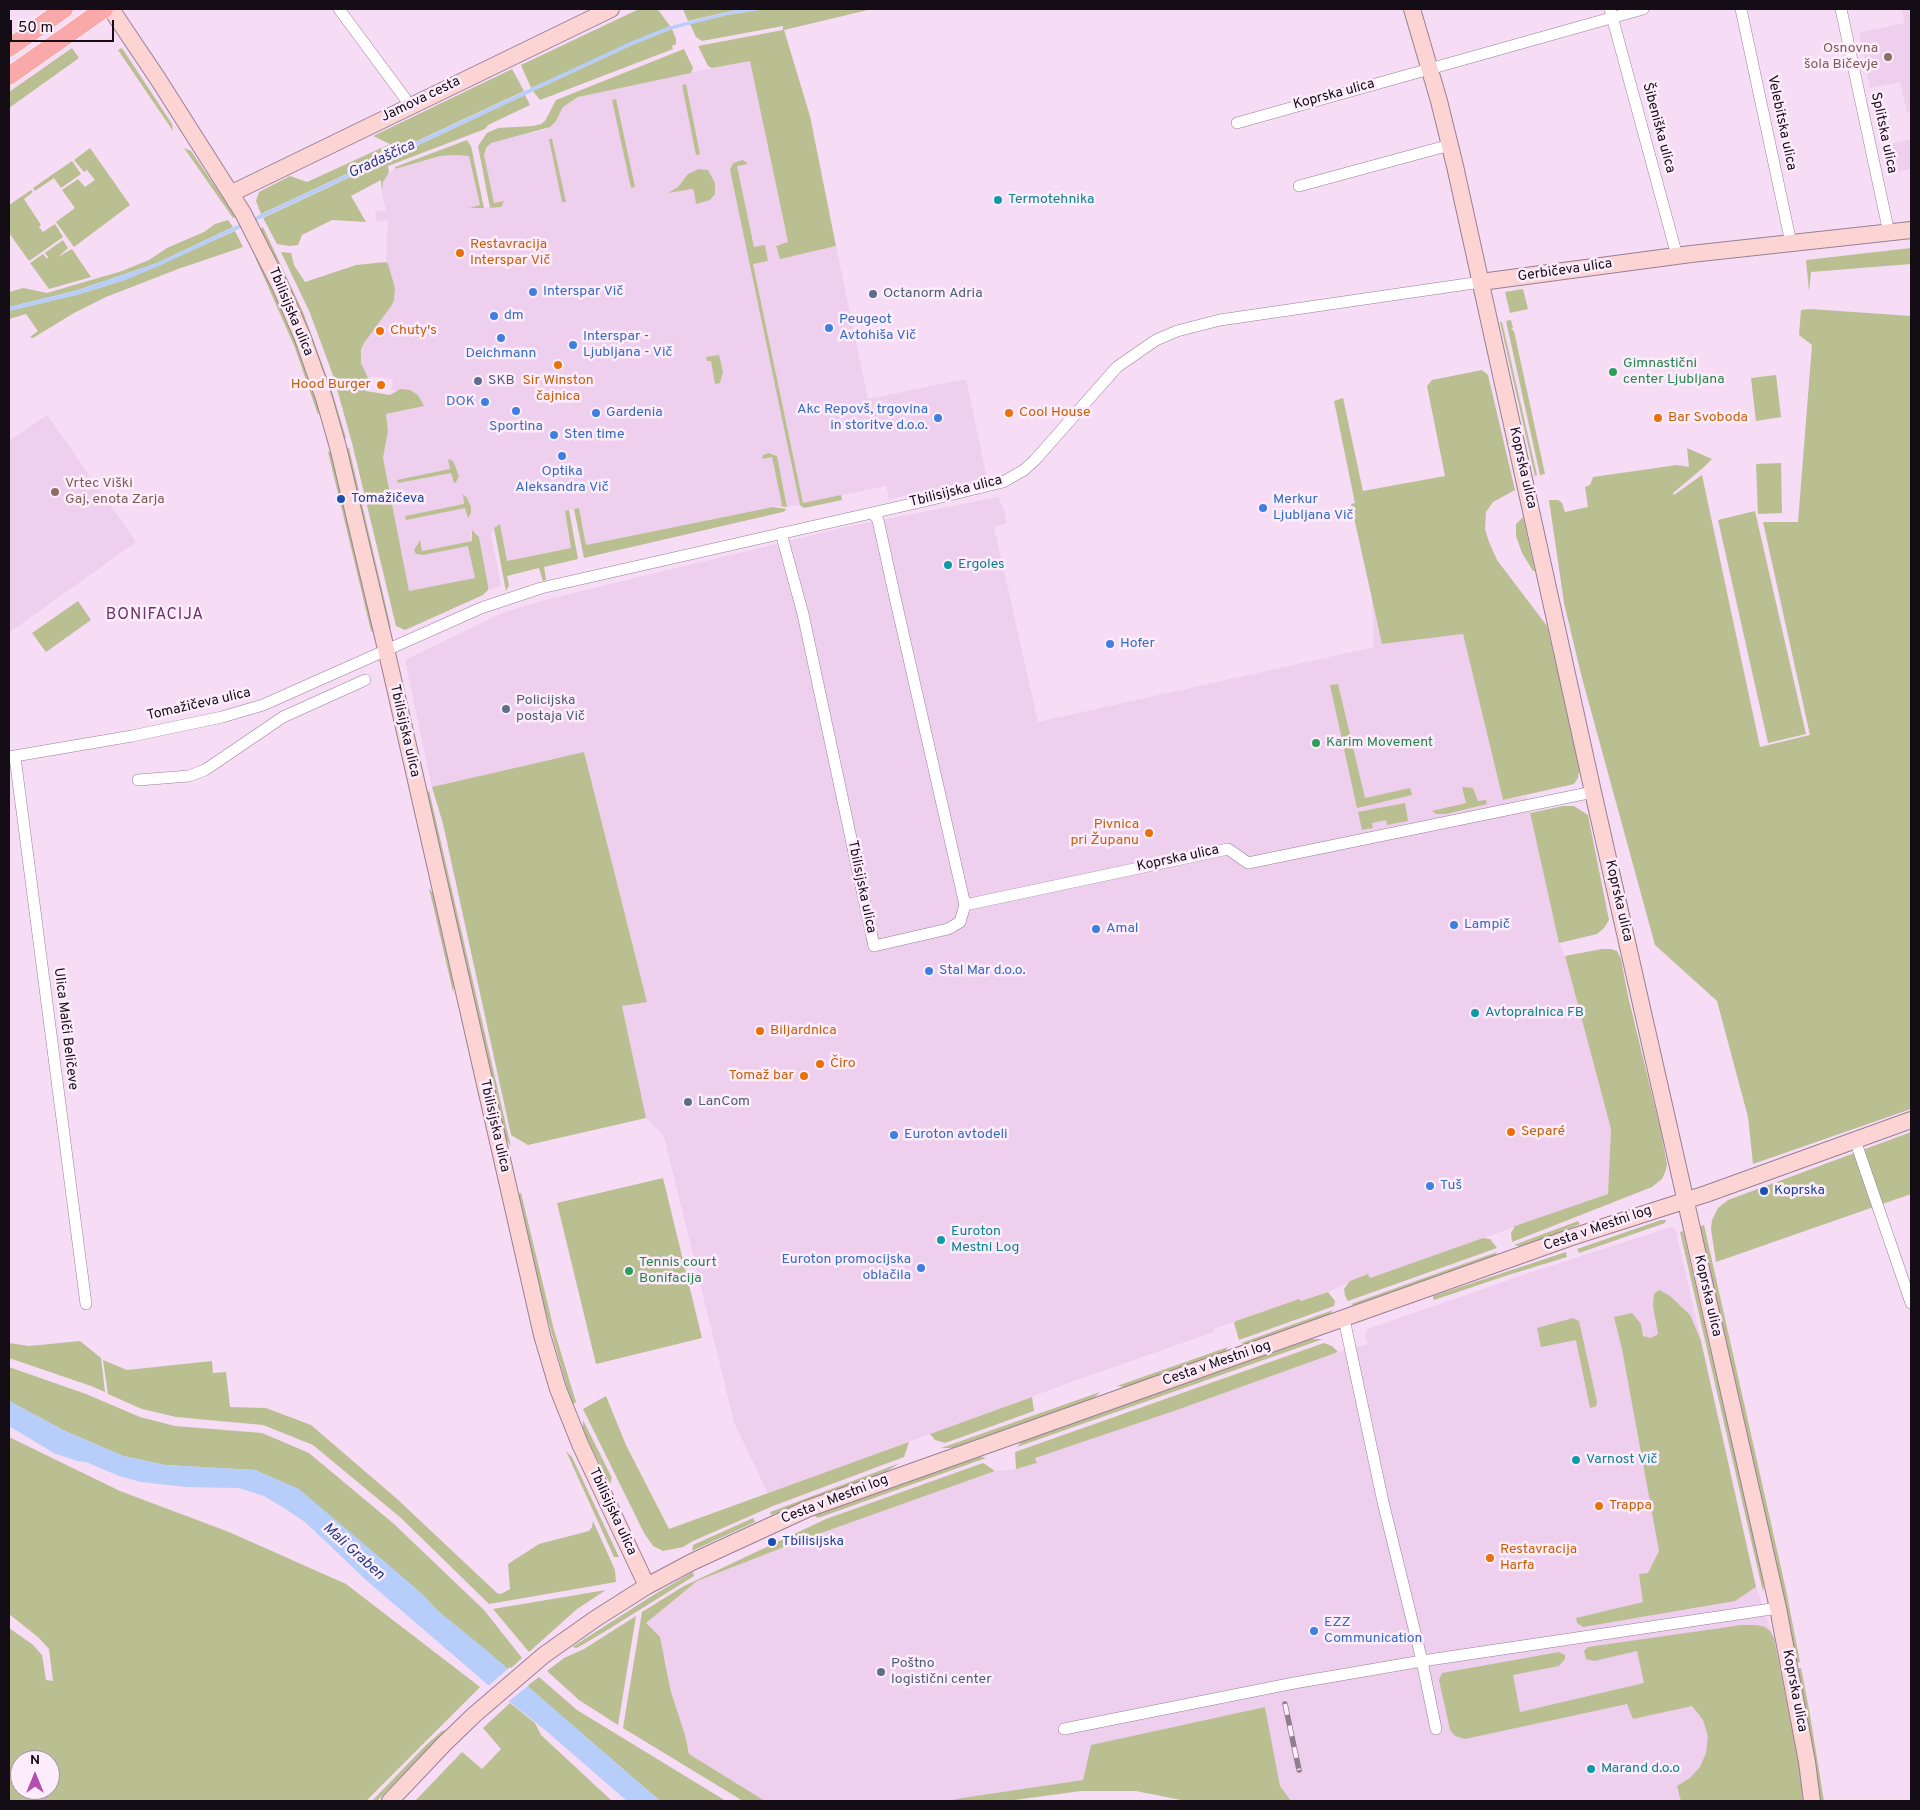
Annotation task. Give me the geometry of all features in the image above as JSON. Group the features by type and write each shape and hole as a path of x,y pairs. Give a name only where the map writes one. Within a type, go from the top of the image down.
{"main road":[{"path":"9,48 64,9"},
{"path":"9,76 104,9"}],"street":[{"name":"Tbilisijska ulica","path":"111,9 232,193 243,213 292,313 324,398 338,447 386,651 508,1192 552,1372 580,1444 647,1586"},
{"path":"339,9 410,105"},
{"name":"Jamova cesta","path":"232,193 611,9"},
{"name":"Koprska ulica","path":"1412,9 1450,145 1593,792 1778,1608 1807,1762 1812,1801"},
{"path":"1430,69 1611,13 1642,9"},
{"name":"Velebitska ulica","path":"1741,9 1792,243"},
{"name":"Splitska ulica","path":"1841,9 1888,234"},
{"name":"Šibeniška ulica","path":"1611,13 1677,256"},
{"name":"Koprska ulica","path":"1238,123 1317,99 1430,69"},
{"path":"1299,186 1450,145"},
{"name":"Gerbičeva ulica","path":"1220,320 1677,256 1911,230"},
{"name":"Tbilisijska ulica","path":"386,651 481,608 541,588 985,487 1016,476 1035,460 1058,436 1082,405 1117,367 1156,340 1177,331 1220,320"},
{"path":"873,513 878,520 964,905"},
{"name":"Tbilisijska ulica","path":"781,533 803,614 874,946 948,929 960,922 964,905"},
{"name":"Tomažičeva ulica","path":"12,757 222,718 276,700 386,651"},
{"path":"138,780 189,776 205,770 283,717 365,680"},
{"path":"276,700 283,717"},
{"name":"Ulica Malči Beličeve","path":"12,757 86,1304"},
{"name":"Koprska ulica","path":"964,905 1228,849 1248,864 1593,792"},
{"name":"Cesta v Mestni log","path":"390,1801 444,1744 544,1655 595,1619 647,1586 692,1562 832,1500 1592,1230 1686,1200 1911,1120"},
{"path":"1855,1140 1911,1303"},
{"path":"1344,1319 1383,1502 1422,1660 1436,1729"},
{"path":"1064,1729 1294,1682 1422,1660 1573,1640 1659,1625 1778,1608"}],"shaded area":[{"name":"Osnovna šola Bičevje","path":"1902,9 1911,9 1911,112 1907,113 1900,82 1870,88 1859,33 1904,23"},
{"path":"750,60 788,243 775,245 779,258 836,246 868,399 966,379 987,479 889,499 886,486 803,503 753,264 768,261 765,245 754,248 735,162 730,170 800,505 787,507 777,456 769,453 765,454 762,459 772,457 782,505 586,545 579,508 565,511 572,548 507,561 500,524 494,528 491,534 501,586 488,590 478,535 476,533 470,531 472,541 422,551 420,541 418,555 468,545 475,578 409,592 383,458 388,431 386,414 424,406 418,395 410,390 391,390 393,379 372,376 368,378 360,358 364,343 392,305 388,264 386,262 388,220 377,222 375,212 386,210 382,192 386,175 395,169 440,156 469,156 480,205 469,208 501,207 504,201 494,203 484,160 484,152 491,143 497,140 545,130 556,121 563,107 585,95"},
{"path":"1911,139 1911,169 1888,173 1882,146"},
{"name":"Vrtec Viški Gaj, enota Zarja","path":"47,415 136,542 10,632 9,441"},
{"path":"998,497 1007,523 994,527 1038,722 1374,647 1372,596 1382,644 1463,634 1503,800 1526,796 1559,943 1565,956 1611,1129 1608,1194 1370,1278 1368,1274 1328,1292 1300,1301 1299,1299 1236,1321 1214,1329 1214,1332 1082,1378 768,1494 734,1422 664,1136 646,1118 622,1006 647,1001 584,752 432,787 405,660 502,613 549,599 846,527"},
{"path":"1671,1227 1675,1228 1701,1341 1659,1551 1654,1561 1735,1601 1756,1587 1774,1638 1799,1765 1803,1801 1291,1801 1280,1786 1265,1707 1092,1745 1083,1780 947,1801 765,1801 689,1754 671,1692 666,1660 645,1623 697,1581 810,1537 995,1471 1018,1469 1036,1463 1034,1458 1174,1411 1330,1354 1368,1344 1365,1336 1368,1329 1526,1274"}],"green space":[{"path":"639,9 655,9 659,11 670,26 531,88 521,65"},
{"path":"683,9 740,9 688,21"},
{"path":"765,9 872,9 784,30 810,116 836,246 780,259 776,246 788,242 750,61 712,68 708,66 698,46 783,30 783,26 702,41 696,37 690,24 727,15"},
{"path":"672,29 676,39 676,44 672,46 673,49 540,100 533,91 632,45"},
{"path":"72,48 79,58 9,108 9,92"},
{"path":"122,48 172,124 173,131 118,50"},
{"path":"684,49 693,68 691,73 578,97 563,107 556,121 550,127 491,143 486,148 484,155 494,203 504,201 501,207 490,208 478,146 487,133 498,128 541,124 545,121 556,100"},
{"path":"512,69 524,91 261,214 256,201 259,192 290,176 307,182 390,144 373,136"},
{"path":"686,84 700,154 696,155 682,85"},
{"path":"525,95 530,105 488,125 485,129 388,166 389,172 383,182 382,192 381,180 351,196 366,222 332,220 302,235 298,245 289,246 277,244 263,218"},
{"path":"616,99 635,187 631,188 612,100"},
{"path":"549,139 552,139 566,202 562,202"},
{"path":"467,140 471,146 484,208 469,208 480,205 469,156 440,156 395,169 395,167"},
{"path":"90,148 130,205 74,247 56,222 75,208 62,190 78,179 85,187 95,180 87,170 84,172 74,160"},
{"path":"184,148 191,151 236,217 233,218"},
{"path":"743,160 748,164 737,166 754,247 765,245 768,261 753,264 803,503 841,495 842,500 804,508 800,505 730,170 733,163"},
{"path":"72,161 81,174 61,188 54,178 35,191 33,188"},
{"path":"699,169 708,170 715,183 715,194 710,200 696,204 692,189 668,193 678,187 688,174"},
{"path":"31,190 33,192 24,199 41,225 39,227 43,232 55,224 63,237 29,261 9,233 9,205"},
{"path":"228,220 233,227 157,263 78,290 9,307 9,292 23,288 47,293 122,271 149,260 167,248 204,232 215,224"},
{"path":"263,227 303,312 331,388 346,438 343,439 286,281 260,229"},
{"path":"235,231 243,247 178,269 106,297 74,313 33,338 30,337 38,331 26,314 9,319 9,311 80,294 125,280"},
{"path":"63,240 68,248 58,257 72,249 91,277 49,289 30,263 43,254 47,259 48,257 45,253"},
{"path":"1911,248 1911,264 1811,272 1809,292 1806,260"},
{"path":"281,252 291,253 294,265 305,282 356,265 386,262 388,264 395,288 394,300 364,343 361,350 361,363 368,378 366,391 390,395 400,389 410,390 418,395 424,406 386,414 388,431 383,458 409,591 475,578 468,546 423,555 416,554 414,550 420,540 422,551 472,541 472,530 479,537 488,586 488,590 483,595 405,630 396,626 352,443 334,378 310,313"},
{"path":"255,257 260,262 298,347 319,409 318,415 295,348"},
{"path":"1523,289 1528,309 1510,313 1505,292"},
{"path":"1801,310 1911,316 1911,1109 1753,1164 1748,1117 1717,1001 1655,945 1582,678 1564,603 1549,500 1558,500 1562,503 1565,512 1588,507 1585,487 1590,485 1593,477 1677,465 1689,467 1687,448 1712,459 1673,493 1674,495 1702,475 1760,747 1810,735 1763,522 1798,522 1812,345 1799,335"},
{"path":"1511,320 1513,328 1511,329 1514,331 1545,474 1540,475 1506,321"},
{"path":"1500,322 1502,322 1537,475 1535,476"},
{"path":"719,355 723,372 720,383 715,384 711,361 707,361 706,357"},
{"path":"1482,370 1488,375 1515,490 1493,502 1486,512 1485,529 1497,560 1547,626 1580,765 1578,778 1574,784 1503,800 1463,634 1382,644 1351,504 1355,503 1334,401 1343,398 1363,491 1445,476 1427,386 1432,380"},
{"path":"1776,375 1781,417 1756,421 1751,378"},
{"path":"349,448 391,628 388,626 345,449"},
{"path":"331,451 374,633 371,631 328,452"},
{"path":"769,453 777,456 787,507 779,506 782,505 772,457 762,459 763,455"},
{"path":"448,459 453,461 459,476 454,483 451,473 398,483 397,480 450,469"},
{"path":"1781,463 1782,513 1758,514 1756,464"},
{"path":"463,494 471,507 471,513 468,518 465,508 406,520 405,516 464,504"},
{"path":"773,507 787,509 783,512 584,558 574,509 579,508 586,545"},
{"path":"569,510 578,559 544,567 546,580 543,581 539,568 507,576 509,585 506,591 494,528 500,524 507,561 571,548 565,511"},
{"path":"1755,511 1806,734 1768,743 1718,520"},
{"path":"1523,517 1535,571 1533,571 1522,553 1516,536 1516,524"},
{"path":"78,601 91,620 46,652 32,633"},
{"path":"1338,684 1365,798 1410,788 1412,795 1357,808 1330,685"},
{"path":"584,752 647,1002 622,1006 646,1118 528,1145 511,1135 443,824 432,787"},
{"path":"1462,787 1473,788 1478,801 1486,800 1487,804 1446,814 1436,814 1432,811 1466,803"},
{"path":"429,790 511,1147 504,1136 427,796"},
{"path":"1405,803 1408,821 1387,825 1386,820 1372,823 1373,828 1362,830 1358,812"},
{"path":"1563,806 1574,806 1588,815 1609,920 1597,934 1559,943 1530,813"},
{"path":"429,888 434,895 454,984 453,992"},
{"path":"1602,949 1617,951 1621,959 1628,996 1661,1132 1667,1164 1666,1170 1662,1179 1652,1187 1512,1242 1511,1233 1515,1226 1608,1194 1611,1129 1565,956"},
{"path":"1911,1132 1911,1194 1716,1262 1711,1229 1712,1220 1718,1208 1728,1200"},
{"name":"Tennis court Bonifacija","path":"663,1178 702,1338 596,1364 557,1203"},
{"path":"521,1193 554,1330 576,1402 572,1405 544,1306 517,1194"},
{"path":"1661,1220 1666,1220 1665,1223 1579,1253 1577,1249"},
{"path":"1578,1221 1580,1224 1522,1247 1514,1245"},
{"path":"1704,1225 1786,1590 1800,1662 1796,1663 1703,1243 1701,1226"},
{"path":"1683,1231 1764,1582 1763,1592 1680,1232"},
{"path":"1483,1238 1490,1239 1497,1248 1348,1301 1345,1296 1344,1289 1350,1281 1368,1274 1370,1278"},
{"path":"1497,1252 1494,1257 1356,1307 1351,1304"},
{"path":"1566,1252 1567,1257 1434,1300 1433,1296"},
{"path":"1659,1290 1670,1296 1690,1315 1701,1341 1756,1587 1735,1601 1583,1627 1577,1623 1576,1618 1643,1602 1639,1574 1648,1573 1659,1551 1622,1349 1614,1317 1632,1313 1641,1324 1643,1336 1651,1338 1658,1334 1653,1306 1654,1294"},
{"path":"1328,1292 1335,1301 1334,1306 1239,1340 1234,1323 1236,1321 1299,1299 1301,1301"},
{"path":"1333,1310 1330,1314 1246,1345 1241,1343"},
{"path":"1573,1318 1579,1321 1597,1402 1596,1406 1590,1408 1576,1340 1541,1347 1537,1328"},
{"path":"1311,1339 1323,1339 1017,1447 1023,1440"},
{"path":"80,1341 101,1358 105,1392 9,1358 9,1343 29,1346"},
{"path":"1324,1343 1332,1346 1338,1352 1174,1411 1035,1458 1037,1463 1016,1469 1015,1452"},
{"path":"1228,1347 1224,1353 1125,1387 1117,1386"},
{"path":"103,1360 127,1370 212,1361 213,1373 226,1372 230,1407 266,1408 311,1425 396,1498 497,1593 501,1594 510,1589 508,1564 539,1544 589,1531 593,1521 615,1570 616,1582 489,1604 401,1518 313,1445 263,1425 176,1417 142,1409 108,1394"},
{"path":"9,1367 86,1394 140,1417 175,1426 262,1433 309,1453 394,1524 484,1610 522,1658 509,1670 298,1489 255,1470 165,1465 123,1456 63,1430 9,1401"},
{"path":"1100,1392 1093,1399 956,1448 941,1448"},
{"path":"606,1396 626,1445 669,1529 909,1442 904,1457 773,1506 683,1547 663,1551 653,1546 644,1533 583,1409"},
{"path":"1032,1397 1034,1411 945,1443 935,1440 930,1434"},
{"path":"583,1420 612,1478 610,1484 585,1435"},
{"path":"9,1437 120,1491 229,1532 346,1584 480,1687 366,1801 9,1801 9,1628 32,1644 42,1655 46,1680 53,1681 49,1649 39,1638 9,1614"},
{"path":"566,1451 572,1457 619,1557 614,1557"},
{"path":"978,1456 986,1458 818,1518 814,1515"},
{"path":"900,1463 887,1471 771,1515 770,1512"},
{"path":"983,1463 995,1471 810,1537 697,1581 646,1623 660,1637 671,1692 689,1754 765,1801 743,1801 623,1728 642,1612 684,1586 826,1519"},
{"path":"753,1518 755,1522 692,1551 693,1545"},
{"path":"693,1572 694,1576 604,1632 577,1648 572,1647 655,1594"},
{"path":"606,1590 577,1609 529,1652 493,1609"},
{"path":"636,1616 618,1725 579,1700 547,1671 564,1658 584,1649"},
{"path":"1742,1625 1765,1627 1774,1638 1799,1765 1803,1801 1681,1801 1677,1786 1690,1778 1700,1767 1706,1753 1708,1736 1703,1720 1692,1706 1633,1719 1627,1704 1465,1739 1455,1736 1450,1730 1439,1680 1442,1673 1559,1652 1565,1655 1565,1659 1559,1666 1513,1675 1520,1712 1644,1683 1637,1651 1594,1661 1586,1659 1584,1651 1588,1647"},
{"path":"1801,1668 1824,1801 1820,1801 1796,1669"},
{"path":"539,1677 577,1710 726,1801 660,1801 527,1686"},
{"path":"510,1703 535,1723 541,1735 612,1801 415,1801 462,1752 482,1769 501,1749 483,1728"},
{"path":"1265,1707 1280,1786 1291,1801 1186,1801 1136,1791 1081,1791 1007,1801 947,1801 1083,1780 1091,1745"},
{"path":"446,1730 377,1801 372,1801 426,1745 442,1731"}],"water":[{"name":"Gradaščica","path":"740,9 765,9 727,15 669,30 632,45 159,266 125,280 80,294 9,311 9,307 79,290 157,263 630,42 667,27"},
{"name":"Mali Graben","path":"9,1401 63,1430 123,1456 165,1465 255,1470 299,1489 660,1801 627,1801 366,1580 305,1522 284,1508 264,1496 239,1488 186,1487 141,1482 119,1476 86,1462 54,1453 9,1426"}],"pier":[{"path":"510,1667 529,1685 507,1703 487,1687"}],"railway":[{"path":"1285,1704 1299,1770"}],"place":[{"name":"Osnovna šola Bičevje","path":"1888,57"},
{"name":"Termotehnika","path":"998,200"},
{"name":"Restavracija Interspar Vič","path":"460,253"},
{"name":"Interspar Vič","path":"533,292"},
{"name":"Octanorm Adria","path":"873,294"},
{"name":"dm","path":"494,316"},
{"name":"Peugeot Avtohiša Vič","path":"829,328"},
{"name":"Chuty's","path":"380,331"},
{"name":"Deichmann","path":"501,338"},
{"name":"Interspar - Ljubljana - Vič","path":"573,345"},
{"name":"Sir Winston čajnica","path":"558,365"},
{"name":"Gimnastični center Ljubljana","path":"1613,372"},
{"name":"SKB","path":"478,381"},
{"name":"Hood Burger","path":"381,385"},
{"name":"DOK","path":"485,402"},
{"name":"Sportina","path":"516,411"},
{"name":"Gardenia","path":"596,413"},
{"name":"Cool House","path":"1009,413"},
{"name":"Akc Repovš, trgovina in storitve d.o.o.","path":"938,418"},
{"name":"Bar Svoboda","path":"1658,418"},
{"name":"Sten time","path":"554,435"},
{"name":"Optika Aleksandra Vič","path":"562,456"},
{"name":"Vrtec Viški Gaj, enota Zarja","path":"55,492"},
{"name":"Tomažičeva","path":"341,499"},
{"name":"Merkur Ljubljana Vič","path":"1263,508"},
{"name":"Ergoles","path":"948,565"},
{"name":"Hofer","path":"1110,644"},
{"name":"Policijska postaja Vič","path":"506,709"},
{"name":"Karim Movement","path":"1316,743"},
{"name":"Pivnica pri Županu","path":"1149,833"},
{"name":"Lampič","path":"1454,925"},
{"name":"Amal","path":"1096,929"},
{"name":"Stal Mar d.o.o.","path":"929,971"},
{"name":"Avtopralnica FB","path":"1475,1013"},
{"name":"Biljardnica","path":"760,1031"},
{"name":"Čiro","path":"820,1064"},
{"name":"Tomaž bar","path":"804,1076"},
{"name":"LanCom","path":"688,1102"},
{"name":"Separé","path":"1511,1132"},
{"name":"Euroton avtodeli","path":"894,1135"},
{"name":"Tuš","path":"1430,1186"},
{"name":"Koprska","path":"1764,1191"},
{"name":"Euroton Mestni Log","path":"941,1240"},
{"name":"Euroton promocijska oblačila","path":"921,1268"},
{"name":"Tennis court Bonifacija","path":"629,1271"},
{"name":"Varnost Vič","path":"1576,1460"},
{"name":"Trappa","path":"1599,1506"},
{"name":"Tbilisijska","path":"772,1542"},
{"name":"Restavracija Harfa","path":"1490,1558"},
{"name":"EZZ Communication","path":"1314,1631"},
{"name":"Poštno logistični center","path":"881,1672"},
{"name":"Marand d.o.o","path":"1591,1769"}],"district":[{"name":"BONIFACIJA","path":"155,616"}]}
